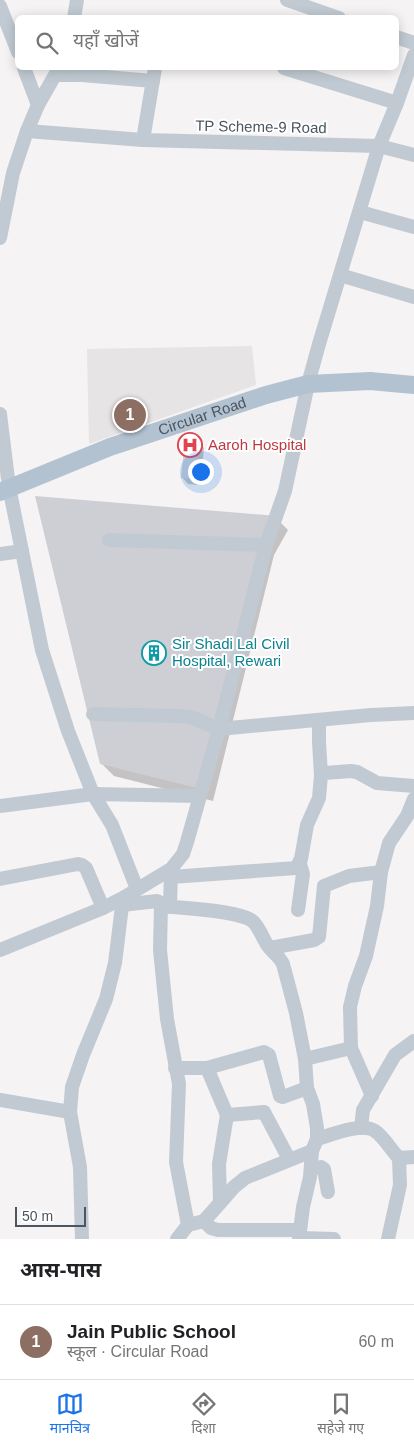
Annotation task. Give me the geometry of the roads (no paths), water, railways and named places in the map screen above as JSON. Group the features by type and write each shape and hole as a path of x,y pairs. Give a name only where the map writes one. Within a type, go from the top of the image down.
{"main road":[{"name":"Circular Road","path":"5,490 110,447 266,395 308,384 370,380 414,385"}],"street":[{"path":"74,15 77,0"},
{"path":"287,0 330,15"},
{"path":"0,6 15,44"},
{"path":"399,38 414,43"},
{"path":"188,1225 176,1162 179,1084 167,1020 160,950 171,873 183,854 187,842 219,729 266,545 285,491 308,384 340,275 379,146 414,55"},
{"path":"25,70 38,104"},
{"path":"290,70 397,103"},
{"path":"0,238 7,174 38,104 58,71 82,75 154,74 144,140"},
{"name":"TP Scheme-9 Road","path":"26,131 144,140 379,146 414,155"},
{"path":"360,212 414,227"},
{"path":"340,275 414,297"},
{"path":"0,414 5,490 22,551 42,650 68,731 93,794 112,825 136,889"},
{"path":"109,540 266,545"},
{"path":"0,554 22,551"},
{"path":"93,714 179,716 191,718 219,729 371,715 414,713"},
{"path":"298,910 303,874 300,864 307,825 319,798 321,775 318,742 319,720"},
{"path":"321,775 351,771 357,772 377,783 414,786"},
{"path":"0,806 93,794 199,796"},
{"path":"372,1096 351,1048 350,1007 355,986 366,956 378,906 381,872 389,842 407,816 414,799"},
{"path":"0,879 78,864 82,865 86,868 103,908"},
{"path":"82,1239 80,1167 70,1112 72,1087 106,999 115,963 122,901 136,889 171,873 294,869 300,864"},
{"path":"270,948 314,940 319,937 324,886 349,876 381,872"},
{"path":"0,950 122,901 157,901 166,907 222,912 251,920 283,964 296,1013 305,1058 307,1088 313,1104 317,1128 303,1207 300,1236"},
{"path":"360,1128 363,1110 395,1055 414,1041"},
{"path":"305,1058 351,1048"},
{"path":"175,1068 207,1068 264,1052 269,1055 280,1096 283,1097 307,1088"},
{"path":"207,1068 227,1115 219,1164 220,1203"},
{"path":"0,1100 70,1112"},
{"path":"227,1115 264,1112 289,1159"},
{"path":"177,1239 188,1225 204,1222 234,1187 245,1178 289,1159 314,1145 360,1128 374,1130 399,1158 400,1186 388,1239"},
{"path":"399,1158 414,1157"},
{"path":"311,1169 321,1167 324,1169 328,1192"},
{"path":"204,1222 211,1228 218,1230 334,1239"}],"place":[{"name":"Jain Public School","path":"130,415"},
{"name":"Aaroh Hospital","path":"190,445"},
{"name":"Sir Shadi Lal Civil Hospital, Rewari","path":"154,653"}]}
